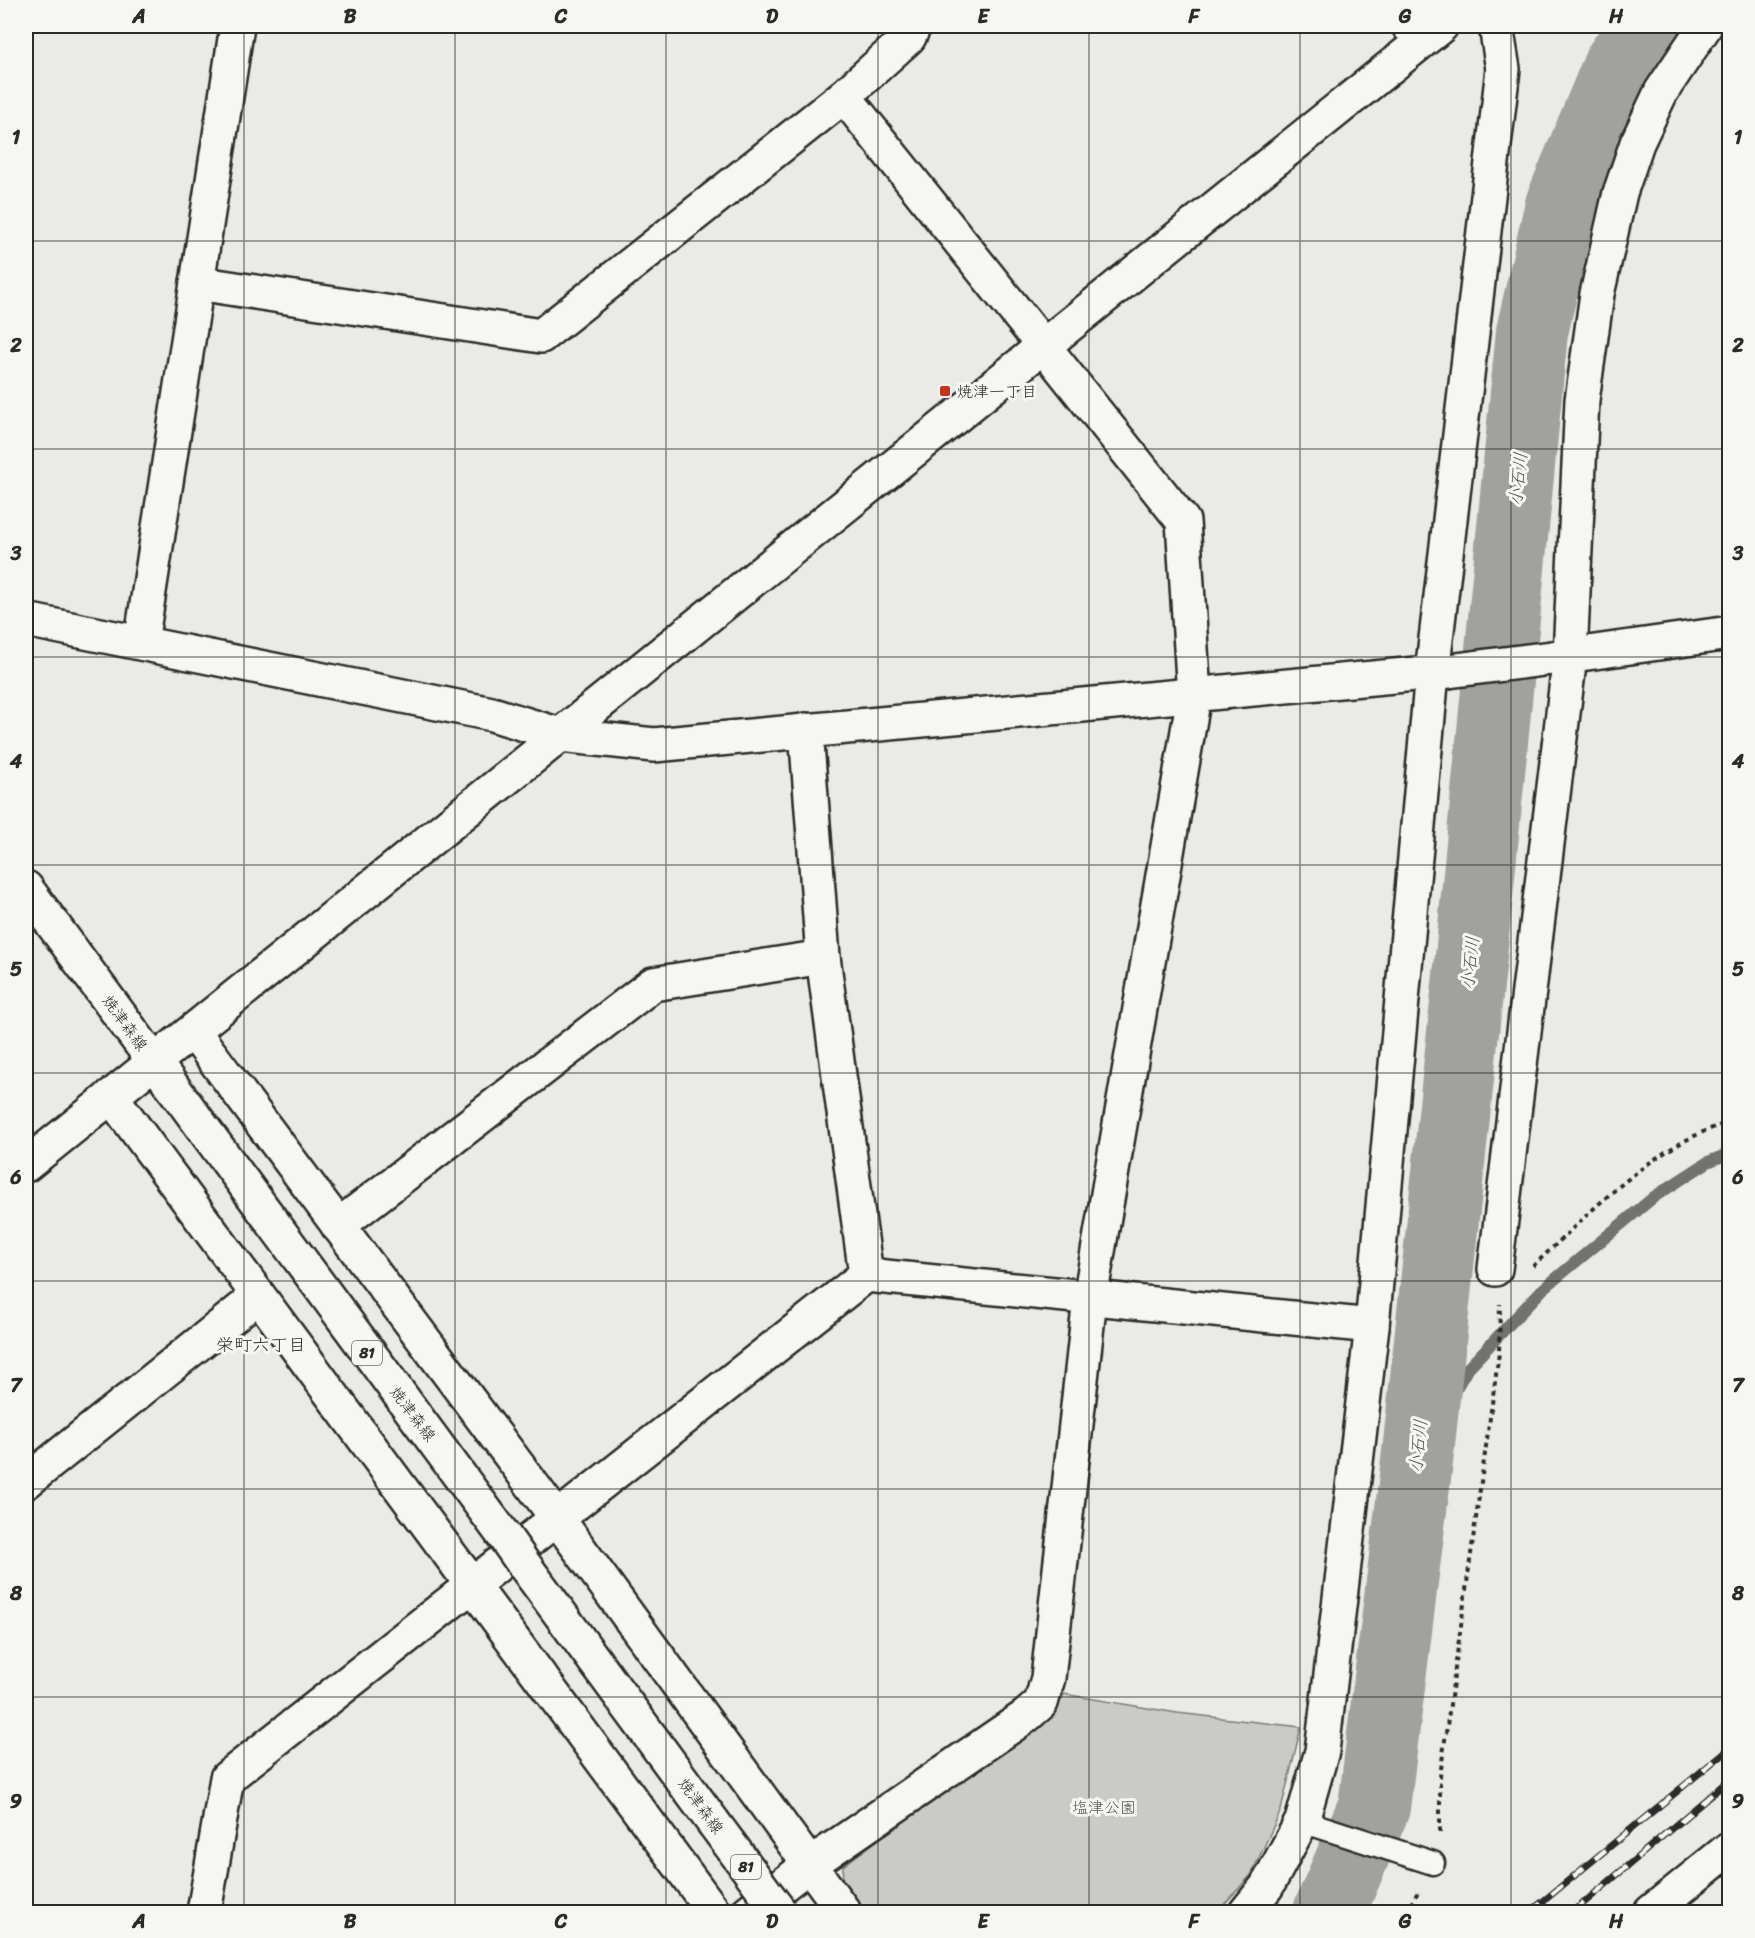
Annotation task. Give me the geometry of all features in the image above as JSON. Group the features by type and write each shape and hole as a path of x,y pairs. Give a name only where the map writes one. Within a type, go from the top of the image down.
{"street":[{"path":"141,643 237,26"},
{"path":"197,283 542,336 844,96 909,37 914,26"},
{"path":"1246,1912 1310,1824 1322,1751 1372,1326 1503,69 1496,26"},
{"path":"1495,1269 1561,657 1582,400 1597,294 1620,193 1636,143 1661,92 1705,26"},
{"path":"26,1165 1043,346 1428,27"},
{"path":"748,1912 809,1865 1026,1716 1041,1703 1048,1678 1090,1298 1194,696 1184,521 844,96"},
{"path":"26,620 492,714 560,735 654,745 1440,672 1730,633"},
{"path":"806,730 824,957 866,1275"},
{"name":"焼津森線","path":"26,888 780,1912"},
{"path":"338,1226 653,984 824,957"},
{"path":"193,1031 557,1518 844,1912"},
{"path":"111,1096 714,1912"},
{"path":"204,1912 227,1778 866,1275 1372,1326"},
{"path":"26,1482 258,1296"},
{"path":"1651,1912 1730,1848"}],"lane":[{"path":"1310,1824 1428,1861"}],"path":[{"path":"1495,1269 1521,1277 1596,1208 1663,1153 1730,1122"},
{"path":"1428,1861 1439,1841 1440,1776 1499,1353 1500,1305"}],"green space":[{"name":"塩津公園","path":"1064,1694 1177,1713 1301,1727 1281,1810 1251,1875 1217,1912 863,1912 842,1884 843,1866 1058,1706"}],"waterway":[{"name":"小石川","path":"1329,1912 1374,1807 1418,1453 1471,957 1532,332 1561,205 1619,65 1646,26"},
{"path":"1418,1453 1468,1368 1542,1290 1654,1197 1708,1162 1730,1153"}],"railway":[{"path":"1530,1912 1730,1748"},
{"path":"1573,1912 1730,1779"}],"place":[{"name":"焼津一丁目","path":"945,391"}],"district":[{"name":"栄町六丁目","path":"261,1345"}]}
